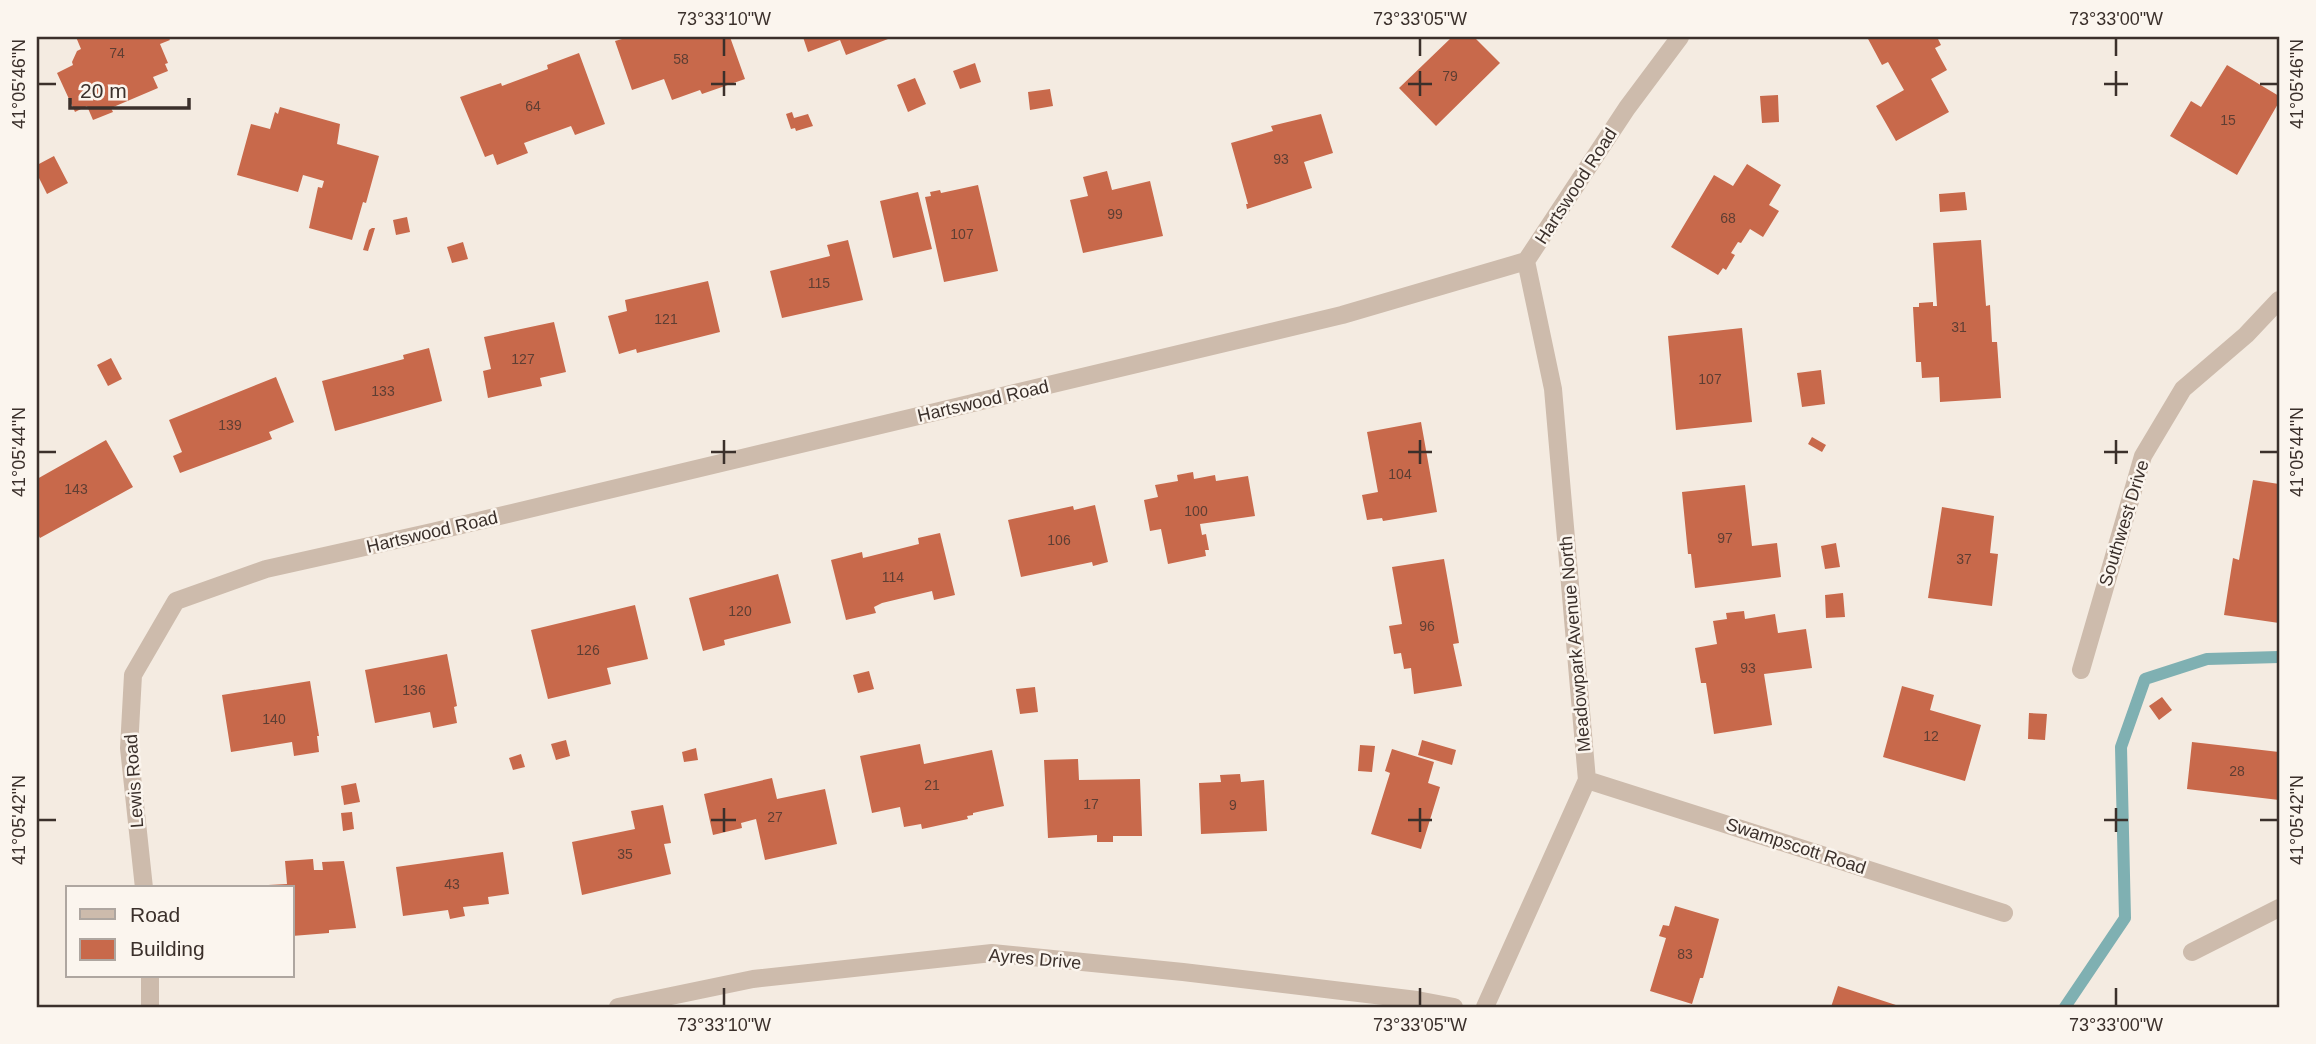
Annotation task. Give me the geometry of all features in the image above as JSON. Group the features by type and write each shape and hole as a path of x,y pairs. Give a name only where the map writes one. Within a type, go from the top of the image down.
{"street":[{"name":"Hartswood Road","path":"176,601 266,569 446,529 1342,315 1527,261 1627,108 1680,37"},
{"name":"Meadowpark Avenue North","path":"1485,1007 1587,780 1553,389 1527,261"},
{"name":"Southwest Drive","path":"2081,670 2144,456 2183,389 2246,335 2279,300"},
{"name":"Lewis Road","path":"144,886 128,748 132,676 176,601"},
{"name":"Swampscott Road","path":"1587,780 2004,913"},
{"path":"2192,952 2279,908"},
{"name":"Ayres Drive","path":"618,1007 752,979 992,953 1196,974 1417,1000 1454,1007"},
{"path":"149,978 150,1007"}],"building":[{"path":"76,37 168,37 170,40 160,44 168,63 165,64 168,71 153,77 158,88 111,108 113,112 93,120 87,106 75,112 57,73 73,65 77,51 81,49"},
{"path":"629,37 730,37 745,79 702,94 700,90 672,100 664,79 632,90 615,41"},
{"path":"803,37 888,39 846,55 840,40 808,52"},
{"path":"1452,37 1474,37 1500,63 1436,126 1399,88"},
{"path":"1867,37 1937,37 1941,45 1935,48 1947,70 1931,79 1949,112 1896,141 1876,106 1904,90 1888,62 1882,65"},
{"path":"579,53 605,124 575,135 571,126 524,143 528,153 497,165 493,154 485,157 460,97 501,83 502,86 548,69 547,65"},
{"path":"975,63 981,82 960,89 953,71"},
{"path":"2227,65 2279,96 2279,102 2237,175 2170,136 2191,101 2201,107"},
{"path":"915,78 926,104 908,112 897,85"},
{"path":"1050,89 1053,106 1030,110 1028,92"},
{"path":"1778,95 1779,122 1762,123 1760,96"},
{"path":"280,107 340,124 337,144 379,156 352,240 309,228 318,187 322,188 324,181 303,175 298,192 237,175 251,124 270,129 275,112 278,114"},
{"path":"792,112 794,118 808,114 813,126 796,131 795,128 791,129 786,114"},
{"path":"1321,114 1333,153 1304,162 1312,188 1247,209 1248,204 1231,143 1273,131 1271,126"},
{"path":"54,156 68,183 47,194 37,174 37,165"},
{"path":"1747,164 1781,185 1769,205 1779,211 1763,237 1750,229 1731,253 1735,255 1726,270 1723,268 1718,275 1671,247 1714,175 1733,186"},
{"path":"1107,171 1112,190 1150,181 1163,236 1083,253 1070,200 1088,196 1083,177"},
{"path":"978,185 998,271 944,282 925,197 931,196 930,192 940,190 941,193"},
{"path":"918,192 932,249 893,258 880,201"},
{"path":"1965,192 1967,210 1940,212 1939,194"},
{"path":"407,217 410,232 396,235 393,220"},
{"path":"375,228 368,251 363,250 369,230"},
{"path":"848,240 863,300 782,318 770,271 830,256 827,245"},
{"path":"1981,240 1986,306 1990,305 1992,342 1997,342 2001,398 1940,402 1939,377 1922,378 1921,362 1916,362 1913,307 1919,307 1919,303 1933,302 1933,306 1937,306 1933,243"},
{"path":"463,242 468,259 452,263 447,247"},
{"path":"708,281 720,332 637,353 636,349 619,354 608,316 627,311 625,300"},
{"path":"554,322 566,372 540,378 542,386 488,398 483,371 491,369 484,337"},
{"path":"1742,328 1752,422 1676,430 1668,336"},
{"path":"429,348 442,401 335,431 322,381 404,359 403,355"},
{"path":"111,358 122,379 108,386 97,365"},
{"path":"1821,370 1825,404 1802,407 1797,373"},
{"path":"276,377 294,422 269,432 272,439 180,473 173,456 182,452 169,420"},
{"path":"1421,422 1437,512 1383,521 1382,518 1367,520 1362,495 1378,492 1367,432"},
{"path":"1812,437 1826,445 1822,452 1808,444"},
{"path":"106,440 133,487 40,538 37,533 37,479"},
{"path":"1193,472 1194,479 1215,475 1216,481 1248,476 1255,516 1200,524 1202,535 1206,534 1209,550 1205,550 1206,556 1168,564 1161,529 1150,531 1144,500 1158,497 1155,485 1178,481 1177,475"},
{"path":"2253,480 2279,484 2279,623 2224,615 2233,558 2239,560"},
{"path":"1745,485 1752,546 1777,543 1781,577 1695,588 1691,554 1688,554 1682,492"},
{"path":"1095,505 1108,562 1093,566 1092,562 1021,577 1008,520 1073,506 1074,510"},
{"path":"1942,507 1994,516 1990,553 1998,554 1992,606 1928,598"},
{"path":"940,533 955,595 934,600 932,591 882,603 874,607 876,613 846,620 831,560 862,552 863,558 919,544 918,538"},
{"path":"1836,543 1840,567 1825,569 1821,546"},
{"path":"1444,559 1459,643 1453,644 1462,686 1414,694 1411,668 1404,669 1401,653 1394,654 1389,626 1402,624 1392,567"},
{"path":"778,574 791,623 724,640 725,645 703,651 689,598"},
{"path":"1843,593 1845,617 1826,618 1825,595"},
{"path":"635,605 648,659 607,668 611,684 548,699 531,630"},
{"path":"1744,611 1745,619 1775,614 1778,633 1806,629 1812,668 1764,674 1772,725 1714,734 1706,683 1701,683 1695,648 1717,644 1713,621 1727,619 1726,613"},
{"path":"447,654 457,706 454,707 457,723 433,728 430,712 375,723 365,670"},
{"path":"869,671 874,689 858,693 853,675"},
{"path":"310,681 319,752 294,756 292,742 231,752 222,695"},
{"path":"1902,686 1934,695 1930,710 1981,725 1965,781 1883,757"},
{"path":"1035,687 1038,712 1020,714 1016,689"},
{"path":"2162,697 2172,710 2159,720 2149,706"},
{"path":"2029,713 2047,714 2045,740 2028,739"},
{"path":"566,740 570,756 556,760 551,744"},
{"path":"1422,740 1456,750 1452,765 1418,755"},
{"path":"2192,742 2279,752 2279,800 2187,789"},
{"path":"920,744 924,764 992,750 1004,806 973,813 967,816 968,819 922,829 921,824 904,827 900,807 872,813 860,756"},
{"path":"1360,745 1375,746 1372,772 1358,771"},
{"path":"696,748 698,760 684,762 682,752"},
{"path":"1392,749 1434,762 1428,783 1440,787 1421,849 1371,834 1390,773 1385,771"},
{"path":"521,754 525,767 513,770 509,758"},
{"path":"1078,759 1079,780 1140,779 1142,836 1113,836 1113,842 1097,842 1097,835 1048,838 1044,760"},
{"path":"1240,774 1241,782 1264,780 1267,831 1201,834 1199,783 1221,782 1220,775"},
{"path":"772,778 777,799 825,789 837,844 765,860 756,819 741,823 742,828 713,835 704,794"},
{"path":"356,783 360,802 344,805 341,786"},
{"path":"663,805 671,843 664,844 671,874 582,895 572,842 635,829 631,811"},
{"path":"352,812 354,829 343,831 341,813"},
{"path":"503,852 509,894 488,897 489,904 463,907 465,916 450,919 448,910 403,916 396,867"},
{"path":"313,859 314,870 323,870 322,862 344,861 356,928 294,936 294,886 249,886 287,884 285,861"},
{"path":"1675,906 1719,919 1703,978 1700,978 1692,1004 1650,991 1666,938 1659,936 1663,925 1669,926"},
{"path":"1838,986 1902,1007 1831,1007"}],"waterway":[{"path":"2065,1007 2125,918 2121,747 2145,679 2207,659 2279,657"}]}
